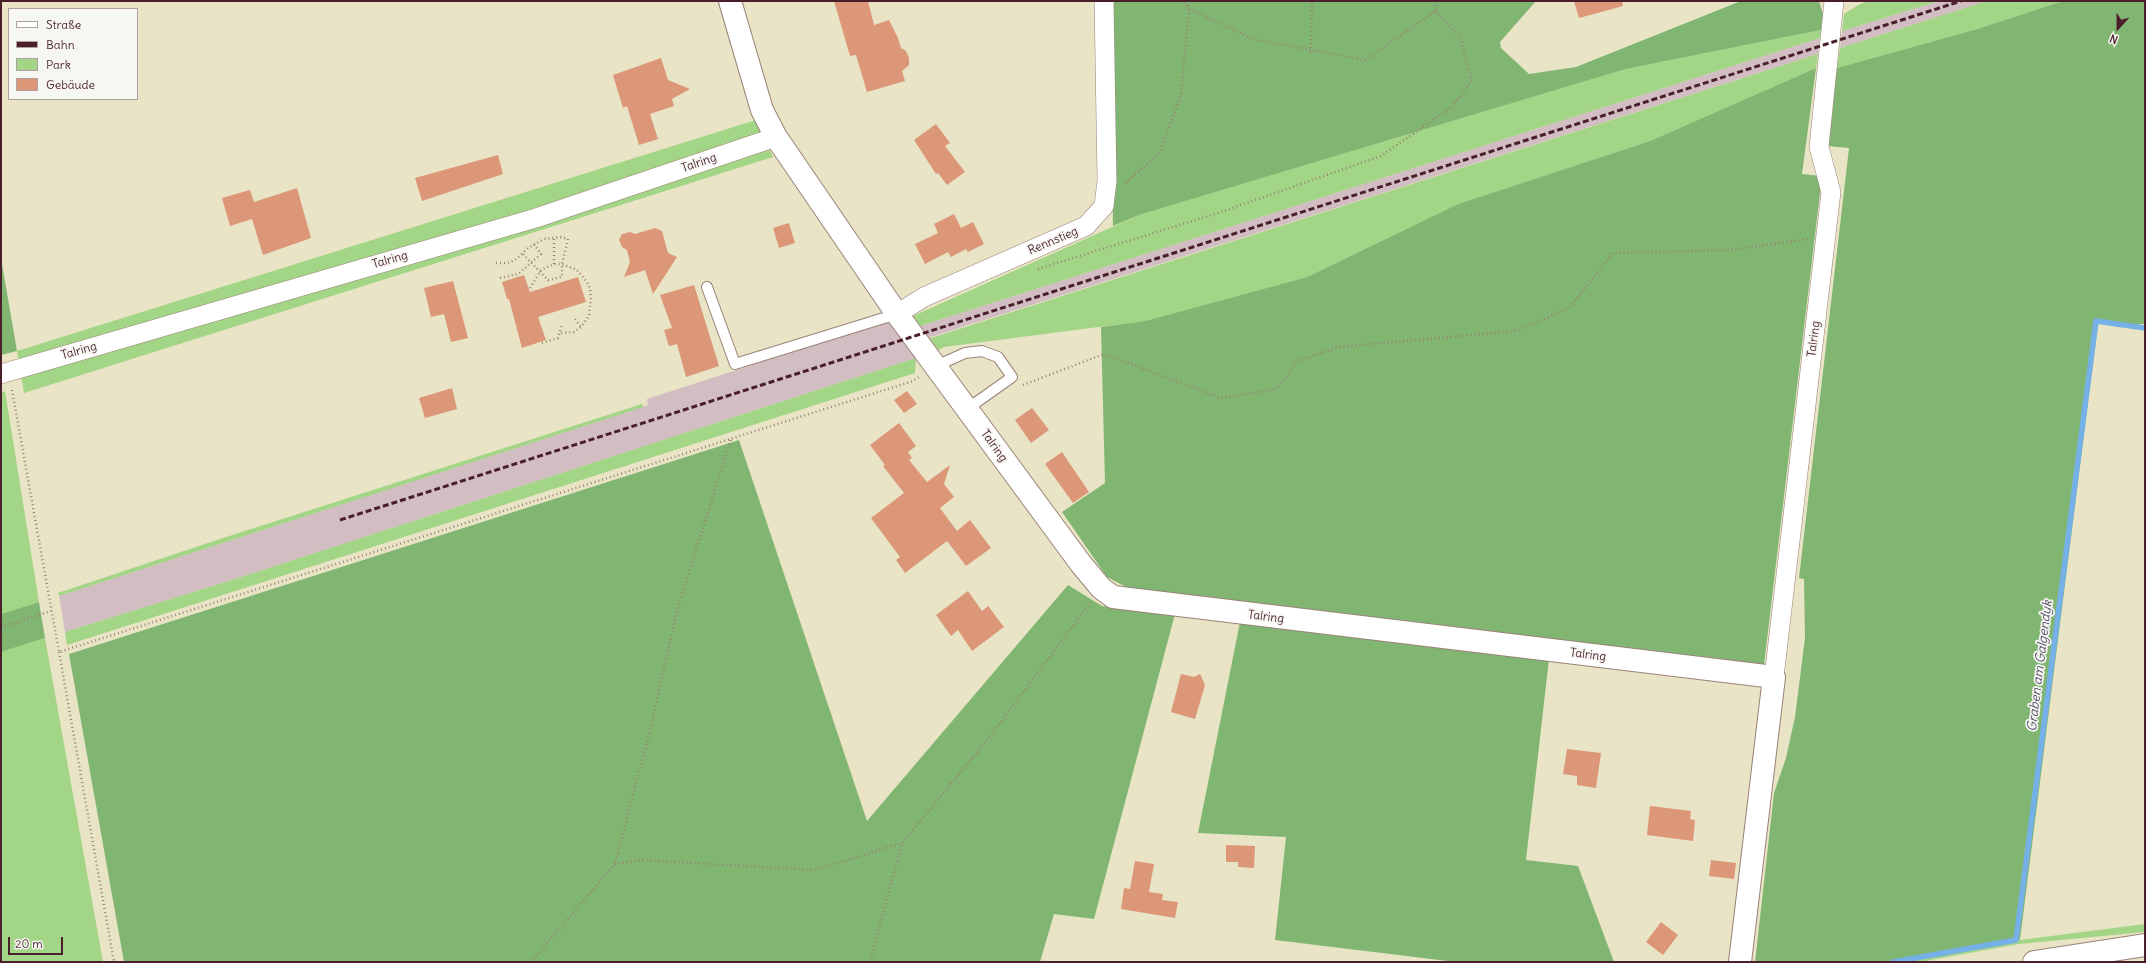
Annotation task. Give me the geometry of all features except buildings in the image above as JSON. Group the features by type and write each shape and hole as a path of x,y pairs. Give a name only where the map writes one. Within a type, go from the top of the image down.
{"street":[{"name":"Talring","path":"730,1 762,110 776,137 897,314 1081,564 1101,588 1113,597 1132,601 1774,677"},
{"path":"1104,1 1107,181 1104,206"},
{"name":"Talring","path":"1740,962 1831,192 1819,147 1834,1"},
{"name":"Talring","path":"5,373 536,218 776,137"},
{"name":"Rennstieg","path":"897,314 924,297 1086,226 1104,206"},
{"path":"2034,962 2145,945"}],"lane":[{"path":"707,286 735,364 897,314"},
{"path":"936,366 965,353 982,351 998,357 1012,377 967,409"}],"path":[{"path":"1182,1 1189,9 1253,40 1311,52 1365,60 1436,11"},
{"path":"1104,206 1138,170 1160,152 1181,94 1189,9 1188,1"},
{"path":"1311,52 1312,1"},
{"path":"1035,270 1218,213 1381,156 1452,107 1472,80 1460,37 1436,11 1436,1"},
{"path":"1012,377 1022,386 1104,354 1221,398 1278,389 1297,362 1338,346 1517,331 1570,307 1613,253 1730,250 1826,236"},
{"path":"554,238 554,264"},
{"path":"496,264 507,264 534,244 544,239 554,238 568,240 562,264 562,277 548,280 532,262 522,254"},
{"path":"500,278 518,274 541,254 534,244"},
{"path":"530,288 541,271 554,264 562,264 577,270 590,288 591,312 581,327 574,332 560,333"},
{"path":"575,319 581,327"},
{"path":"542,343 558,338 562,324"},
{"path":"60,652 913,381 936,366"},
{"path":"5,373 60,652 114,962"},
{"path":"531,962 615,864 648,738 678,607 731,438"},
{"path":"870,962 902,842 988,739 1101,588"},
{"path":"1,627 51,611"},
{"path":"615,864 642,860 815,870 902,842"}],"shaded area":[{"path":"1939,1 1987,1 1840,48 1842,31"},
{"path":"1820,38 1818,54 928,338 920,326"},
{"path":"891,320 916,358 235,579 65,632 59,596 648,405 647,399"}],"green space":[{"path":"1109,1 1536,1 1500,42 1501,48 1529,74 1576,67 1741,1 1819,1 1823,14 1821,30 1626,69 1139,215 1113,226"},
{"path":"1869,1 1939,1 1842,31 1844,14 1858,5"},
{"path":"1987,1 2063,1 1977,29 1837,68 1840,48"},
{"path":"2063,1 2145,1 2145,324 2098,324 2020,940 1896,962 1755,962 1774,793 1786,758 1795,717 1805,638 1804,579 1799,578 1849,148 1827,146 1837,68 1977,29"},
{"path":"1821,30 1820,38 920,326 913,316 1139,215 1626,69"},
{"path":"1818,54 1816,68 1650,141 1458,204 1307,277 1145,321 944,347 937,351 928,339"},
{"path":"1816,68 1802,174 1822,176 1764,665 1128,588 1107,577 1062,512 1105,483 1101,327 1145,321 1307,277 1458,204 1650,141"},
{"path":"756,120 773,157 24,393 17,351"},
{"path":"1,258 17,351 1,355"},
{"path":"916,358 915,373 67,645 65,632 235,579"},
{"path":"5,391 39,602 1,614 1,393"},
{"path":"642,404 643,407 59,596 58,593 223,538"},
{"path":"739,440 867,821 1068,585 1102,606 1175,614 1094,919 1054,914 1040,962 124,962 69,654"},
{"path":"39,602 45,638 1,652 1,614"},
{"path":"1240,622 1549,659 1526,860 1578,866 1614,962 1456,962 1275,940 1286,837 1198,833"},
{"path":"45,638 103,962 1,962 1,652"},
{"path":"2145,924 2145,932 2019,944 1920,962 1896,962 2020,940"}],"waterway":[{"name":"Graben am Galgendyk","path":"1893,962 2016,940 2096,321 2145,328"}],"railway":[{"path":"340,520 1961,1"}]}
